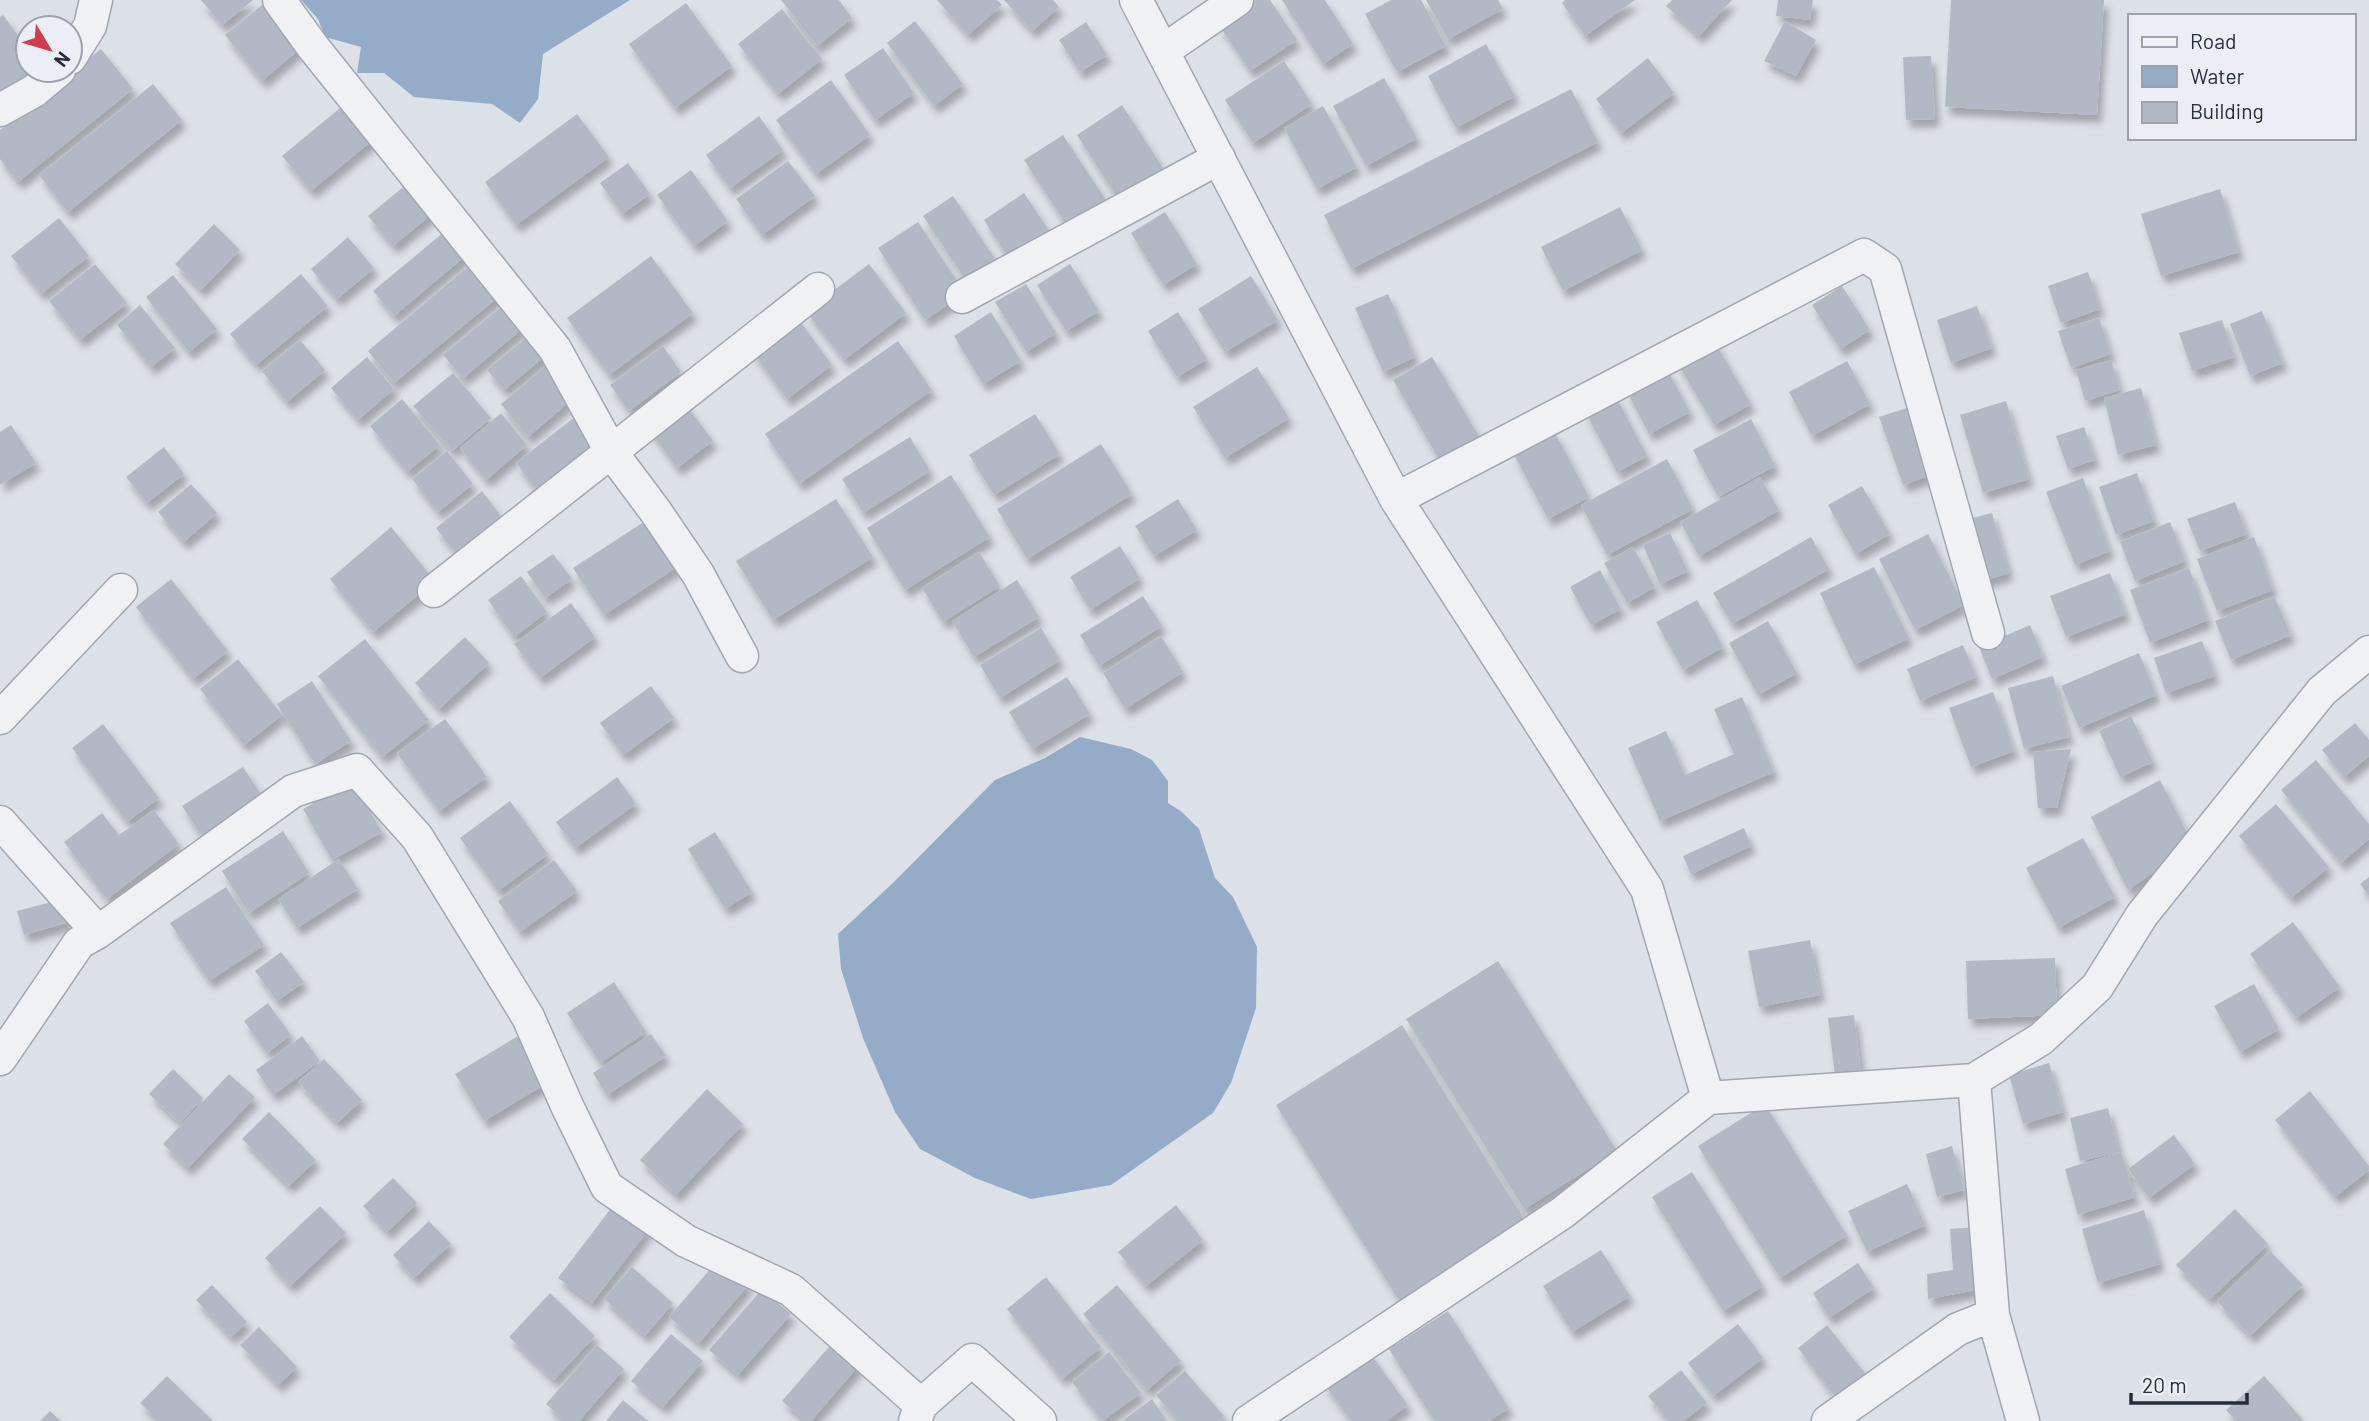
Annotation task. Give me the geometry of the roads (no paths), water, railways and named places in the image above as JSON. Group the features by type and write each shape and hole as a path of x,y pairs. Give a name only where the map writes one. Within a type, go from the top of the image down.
{"street":[{"path":"84,36 90,26 96,0"},
{"path":"279,0 313,47 555,349 612,453 698,574 742,656"},
{"path":"1136,0 1396,499 1647,889 1708,1098"},
{"path":"1163,51 1237,0"},
{"path":"0,110 42,84"},
{"path":"962,297 1219,158"},
{"path":"1396,499 1864,255 1885,269 1987,633"},
{"path":"435,591 818,289"},
{"path":"0,718 121,590"},
{"path":"1249,1421 1562,1213 1708,1098 1974,1080 2041,1039 2097,987 2142,915 2322,691 2369,652"},
{"path":"0,1059 79,943 293,792 357,770 416,838 528,1017 607,1187 686,1241 791,1290 918,1413 972,1360 1040,1421"},
{"path":"0,822 98,932"},
{"path":"1974,1080 1993,1315 2023,1421"},
{"path":"1828,1421 1958,1329 1993,1315"}],"water":[{"path":"301,0 630,0 543,54 538,99 520,123 492,104 414,97 384,73 357,73 361,47 325,37 318,19"},
{"path":"1080,737 1131,749 1152,760 1168,781 1168,803 1182,812 1199,829 1215,878 1233,897 1257,947 1256,1008 1231,1083 1213,1113 1111,1185 1031,1199 975,1178 920,1149 895,1112 863,1038 841,969 838,934 995,780 1045,758"}]}
